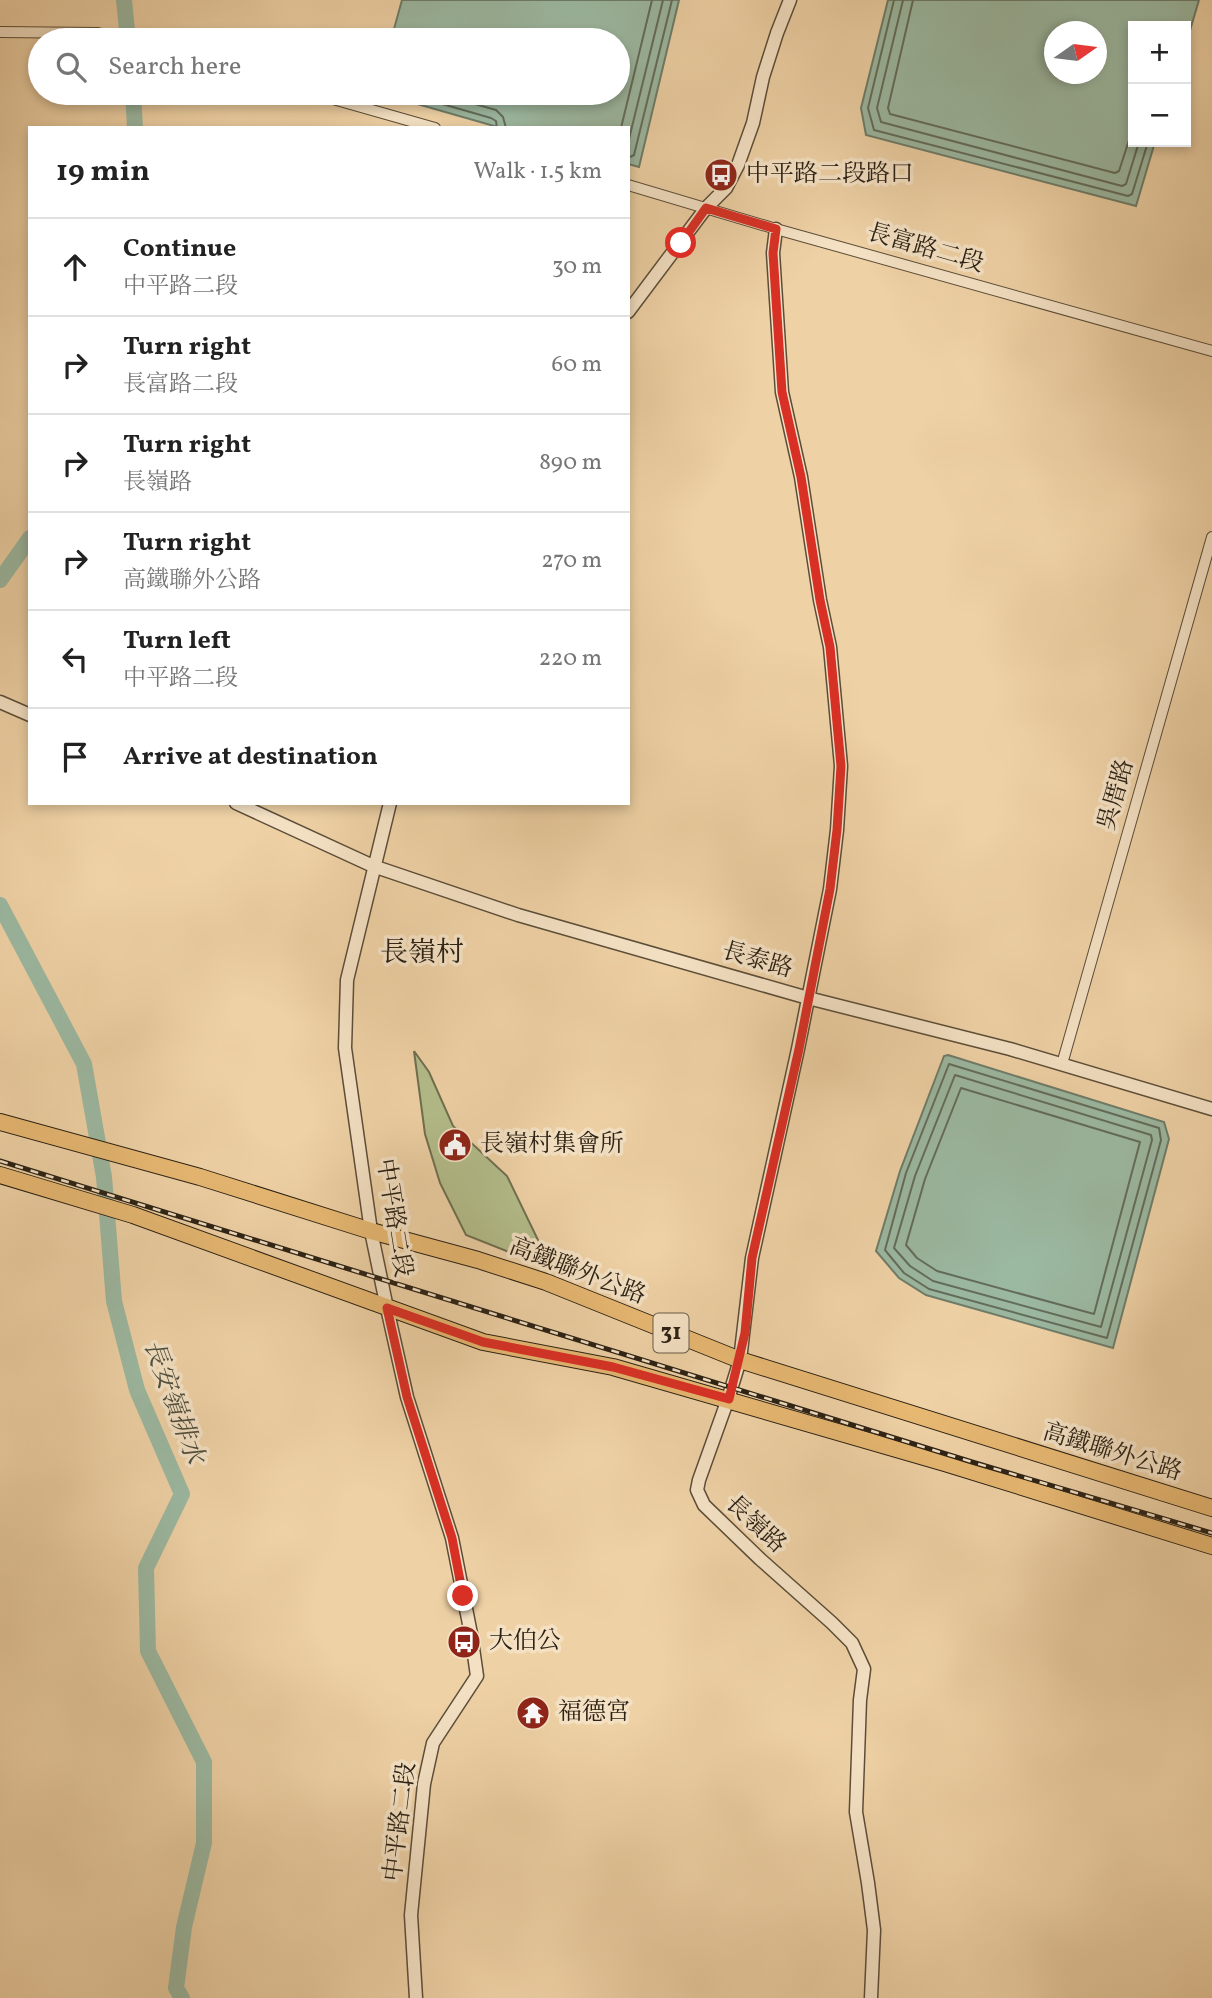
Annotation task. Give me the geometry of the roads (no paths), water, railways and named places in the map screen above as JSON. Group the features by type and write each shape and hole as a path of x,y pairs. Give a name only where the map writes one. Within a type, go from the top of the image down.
{"main road":[{"name":"高鐵聯外公路","path":"0,1122 132,1157 372,1231 478,1260 546,1282 740,1360 1212,1508"},
{"name":"31","path":"0,1175 133,1215 483,1342 613,1367 729,1399 1212,1546"}],"street":[{"path":"630,309 706,208 726,188 746,146 763,77 790,0"},
{"path":"0,32 28,32"},
{"path":"354,105 428,126"},
{"name":"長富路二段","path":"630,186 1212,351"},
{"name":"長嶺路","path":"776,229 773,253 782,392 801,477 830,647 841,766 837,830 830,889 752,1258 740,1360 697,1490 699,1498 760,1559 852,1643 864,1669 860,1700 856,1812 869,1883 874,1930 871,1998"},
{"name":"吳厝路","path":"1062,1064 1212,537"},
{"path":"0,702 28,714"},
{"name":"長泰路","path":"240,805 373,866 518,915 808,998 1062,1064 1212,1110"},
{"name":"中平路二段","path":"389,805 347,980 345,1048 372,1231 387,1308 407,1397 452,1538 477,1676 433,1743 424,1784 411,1915 416,1998"}],"water":[{"path":"402,0 679,0 639,167 630,165 630,126 494,126 421,105 630,105 630,28 394,28"},
{"path":"888,0 1199,0 1191,27 1191,21 1128,21 1128,147 1154,147 1136,206 866,135 861,108"},
{"path":"948,1055 1164,1122 1169,1139 1113,1348 926,1295 899,1278 876,1251 900,1171 944,1056"}],"waterway":[{"path":"124,0 127,28"},
{"path":"134,105 135,126"},
{"path":"0,580 28,541"},
{"name":"長安嶺排水","path":"0,905 84,1064 104,1177 114,1301 137,1390 182,1494 146,1568 148,1651 204,1762 204,1843 184,1927 176,1988 182,1998"}],"railway":[{"path":"0,1161 972,1462 1212,1533"}],"place":[{"name":"中平路二段路口","path":"721,175"},
{"name":"長嶺村集會所","path":"455,1145"},
{"name":"大伯公","path":"464,1642"},
{"name":"福德宮","path":"533,1713"}],"district":[{"name":"長嶺村","path":"422,953"}]}
